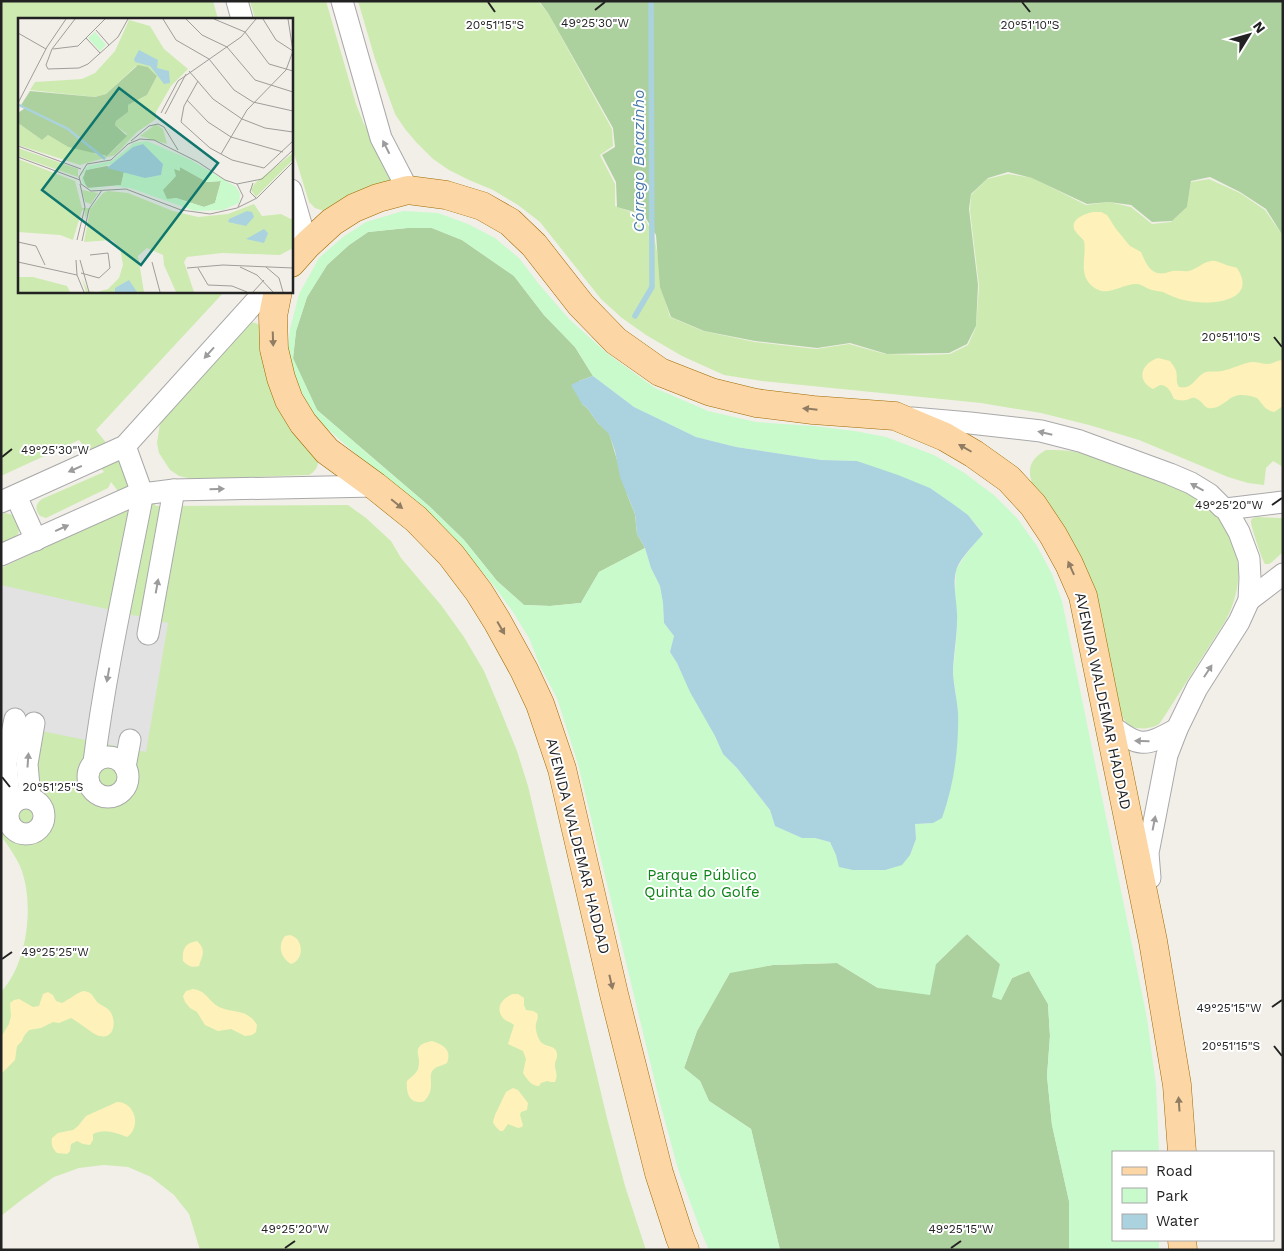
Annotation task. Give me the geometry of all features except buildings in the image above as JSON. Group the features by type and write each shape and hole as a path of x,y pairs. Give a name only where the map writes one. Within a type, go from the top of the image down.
{"main road":[{"name":"AVENIDA WALDEMAR HADDAD","path":"296,257 332,222 354,208 378,198 408,190 446,195 473,203 510,222 534,245 581,305 616,341 660,372 711,392 756,403 813,410 895,416 945,437 974,454 1009,479 1033,505 1053,535 1069,564 1082,596 1153,941 1177,1085 1182,1151"},
{"name":"AVENIDA WALDEMAR HADDAD","path":"278,292 273,316 274,349 288,400 303,423 328,450 416,519 451,555 479,592 512,646 540,704 562,769 614,994 659,1173 685,1250"}],"street":[{"path":"237,1 242,18"},
{"path":"342,1 381,138 408,190"},
{"name":"AVENIDA WALDEMAR HADDAD","path":"292,203 296,257"},
{"path":"36,540 9,499 125,446 264,292"},
{"path":"895,416 1041,431 1080,441 1191,483 1209,494 1226,509 1239,532 1249,559 1248,600 1239,622 1197,688 1167,755 1148,853 1153,941"},
{"path":"94,762 142,493 125,446"},
{"path":"1,555 135,494 174,490 374,486"},
{"path":"148,634 174,490"},
{"path":"1226,509 1283,502"},
{"path":"1248,600 1283,574"},
{"path":"10,806 16,800 23,798 37,801 45,813 42,826 32,833 25,834 18,832 8,820 10,806 6,763 25,721 30,798"},
{"path":"1109,724 1127,738 1140,743 1157,740 1178,729"},
{"path":"125,766 130,740"},
{"path":"107,757 120,761 125,766 128,781 122,792 110,798 97,795 92,790 88,783 88,776 94,762 100,758 107,757"}],"green space":[{"path":"1,1 213,1 218,18 18,18 18,292 224,292 96,430 156,506 348,505 366,518 391,541 401,558 441,605 464,637 484,671 517,751 528,786 607,1118 625,1186 646,1250 200,1250 189,1214 174,1195 151,1177 128,1167 104,1165 79,1168 54,1177 1,1216 1,992 10,980 23,949 28,914 25,881 20,866 1,836 1,568 131,508 111,482 108,488 46,518 40,516 36,507 42,499 104,472 79,440 1,476"},
{"path":"250,1 326,1 356,104 363,122 392,176 387,184 324,211 315,208 309,202 292,147 292,18 255,18"},
{"path":"358,1 538,1 548,13 612,129 613,146 600,155 615,184 615,206 644,217 654,236 661,287 670,317 703,331 755,342 816,349 849,344 885,354 950,354 968,345 976,327 979,286 970,211 971,195 987,179 1008,174 1033,178 1086,205 1109,202 1131,207 1152,224 1171,222 1187,207 1191,182 1209,179 1240,193 1265,210 1283,236 1283,467 1273,461 1266,468 1264,485 1248,483 1228,477 1139,440 1041,413 981,403 762,381 724,375 682,356 646,335 622,318 601,299 540,222 518,205 493,190 449,170 433,159 416,142 395,114 375,59"},
{"path":"539,1 1283,1 1283,236 1266,209 1240,192 1210,177 1191,181 1187,207 1172,221 1152,222 1131,205 1109,202 1087,204 1032,178 1008,172 988,178 971,194 969,209 978,285 976,326 967,344 949,353 887,354 850,343 817,348 755,341 704,331 671,317 660,287 656,235 644,215 617,207 616,182 602,155 615,147 613,128 548,13"},
{"name":"Parque Público Quinta do Golfe","path":"403,211 438,213 468,224 495,238 519,258 569,319 608,354 655,388 708,411 756,422 813,426 886,437 934,455 963,472 994,495 1017,518 1037,546 1052,574 1062,601 1147,1018 1156,1085 1159,1151 1112,1151 1112,1241 1159,1241 1159,1250 1069,1250 1069,1201 1052,1125 1047,1076 1050,1036 1048,1004 1029,971 1012,978 1001,1000 992,997 1000,964 967,934 936,964 930,995 878,988 837,963 773,965 730,973 697,1031 684,1068 700,1081 709,1101 751,1129 780,1250 709,1250 678,1169 660,1103 578,764 557,698 540,666 529,638 494,586 460,545 424,511 312,415 287,359 290,329 299,294 319,258 343,237 366,222","holes":["407,228 432,228 462,240 514,276 544,315 575,347 593,376 634,407 696,437 736,447 821,460 857,461 930,488 968,515 983,533 956,570 957,631 953,674 958,711 933,823 915,824 916,839 910,855 885,870 871,869 836,855 830,842 815,838 802,838 775,826 770,810 737,768 723,754 670,652 674,636 664,623 660,586 651,568 645,548 599,572 581,603 550,606 524,605 497,581 464,540 429,506 317,410 293,358 296,331 307,297 327,265 349,245 368,232"]},
{"path":"407,228 432,228 462,240 514,276 544,315 575,347 593,376 579,381 582,404 609,433 635,514 637,534 645,548 599,572 581,603 550,606 524,605 497,581 464,540 429,506 317,410 293,359 296,331 307,297 327,265 349,245 368,232"},
{"path":"249,322 261,326 318,456 317,467 309,475 199,479 179,476 170,470 159,453 157,443 160,423 165,415"},
{"path":"1046,450 1083,454 1180,490 1213,511 1232,541 1238,563 1238,586 1231,608 1226,620 1164,717 1156,726 1141,728 1130,726 1116,705 1031,480 1030,468 1032,463 1039,454"},
{"path":"1,514 14,515 19,531 16,536 1,544"},
{"path":"1253,518 1283,518 1283,552 1269,564 1265,564 1263,561 1251,524"},
{"path":"967,934 1000,964 1001,1000 1012,978 1029,971 1048,1004 1050,1036 1047,1076 1052,1125 1069,1201 1069,1250 780,1250 751,1129 709,1101 700,1081 684,1068 697,1031 730,972 773,965 837,963 878,988 936,964"}],"sand":[{"path":"1094,212 1101,212 1107,215 1130,246 1141,252 1152,271 1166,273 1170,271 1189,271 1208,262 1216,261 1237,268 1242,280 1242,289 1236,295 1217,302 1194,302 1176,298 1138,284 1131,284 1108,291 1097,289 1091,285 1085,275 1084,241 1074,228 1074,224 1079,218"},
{"path":"1158,358 1170,361 1176,370 1179,387 1191,385 1199,376 1206,372 1222,371 1252,362 1268,364 1283,360 1283,406 1274,412 1270,411 1257,398 1245,395 1237,395 1215,408 1206,407 1194,398 1174,399 1165,386 1160,385 1153,389 1147,385 1142,377 1148,364"},
{"path":"290,935 297,939 301,950 297,960 291,964 281,951 281,944 285,936"},
{"path":"197,941 203,950 199,966 192,967 183,961 183,953 187,945"},
{"path":"193,989 204,994 219,1007 249,1016 257,1025 256,1032 245,1036 231,1029 218,1031 205,1025 197,1012 185,1002 183,996 186,991"},
{"path":"83,991 90,993 97,1002 111,1012 114,1023 111,1033 104,1036 98,1035 71,1018 59,1023 53,1022 41,1028 29,1030 17,1046 15,1060 1,1074 1,1037 9,1024 11,1016 10,1003 19,999 33,1007 39,1006 43,994 48,992 53,995 56,1001 62,1003"},
{"path":"518,994 524,998 526,1010 537,1013 536,1028 539,1039 557,1052 555,1065 557,1076 555,1082 547,1081 539,1086 531,1083 523,1073 526,1059 523,1051 508,1044 514,1025 503,1018 499,1010 501,1003 506,997"},
{"path":"432,1041 440,1044 448,1051 447,1063 436,1068 431,1073 431,1087 429,1095 425,1100 422,1102 415,1101 408,1095 407,1081 418,1069 418,1048"},
{"path":"513,1088 518,1090 528,1103 527,1110 521,1112 520,1115 523,1125 518,1128 508,1124 503,1131 500,1131 493,1122 495,1115 506,1092"},
{"path":"117,1102 128,1106 134,1116 135,1122 132,1133 127,1137 102,1131 93,1134 93,1140 90,1145 77,1141 71,1144 70,1151 67,1154 55,1151 52,1146 52,1138 58,1133 73,1130 86,1116"}],"shaded area":[{"path":"1,585 168,623 146,752 1,723"}],"water":[{"path":"593,376 634,407 696,437 736,447 821,460 857,461 898,475 930,488 968,515 983,534 960,562 955,577 957,621 953,674 958,726 957,753 950,793 942,818 933,823 915,824 916,839 910,855 902,865 885,870 853,870 839,867 830,842 815,838 802,838 775,826 770,810 737,768 723,754 670,652 674,636 664,623 660,586 651,568 645,548 637,534 635,514 620,477 615,451 609,434 582,404 571,385"}],"waterway":[{"name":"Córrego Borazinho","path":"635,316 652,287 651,1"}]}
